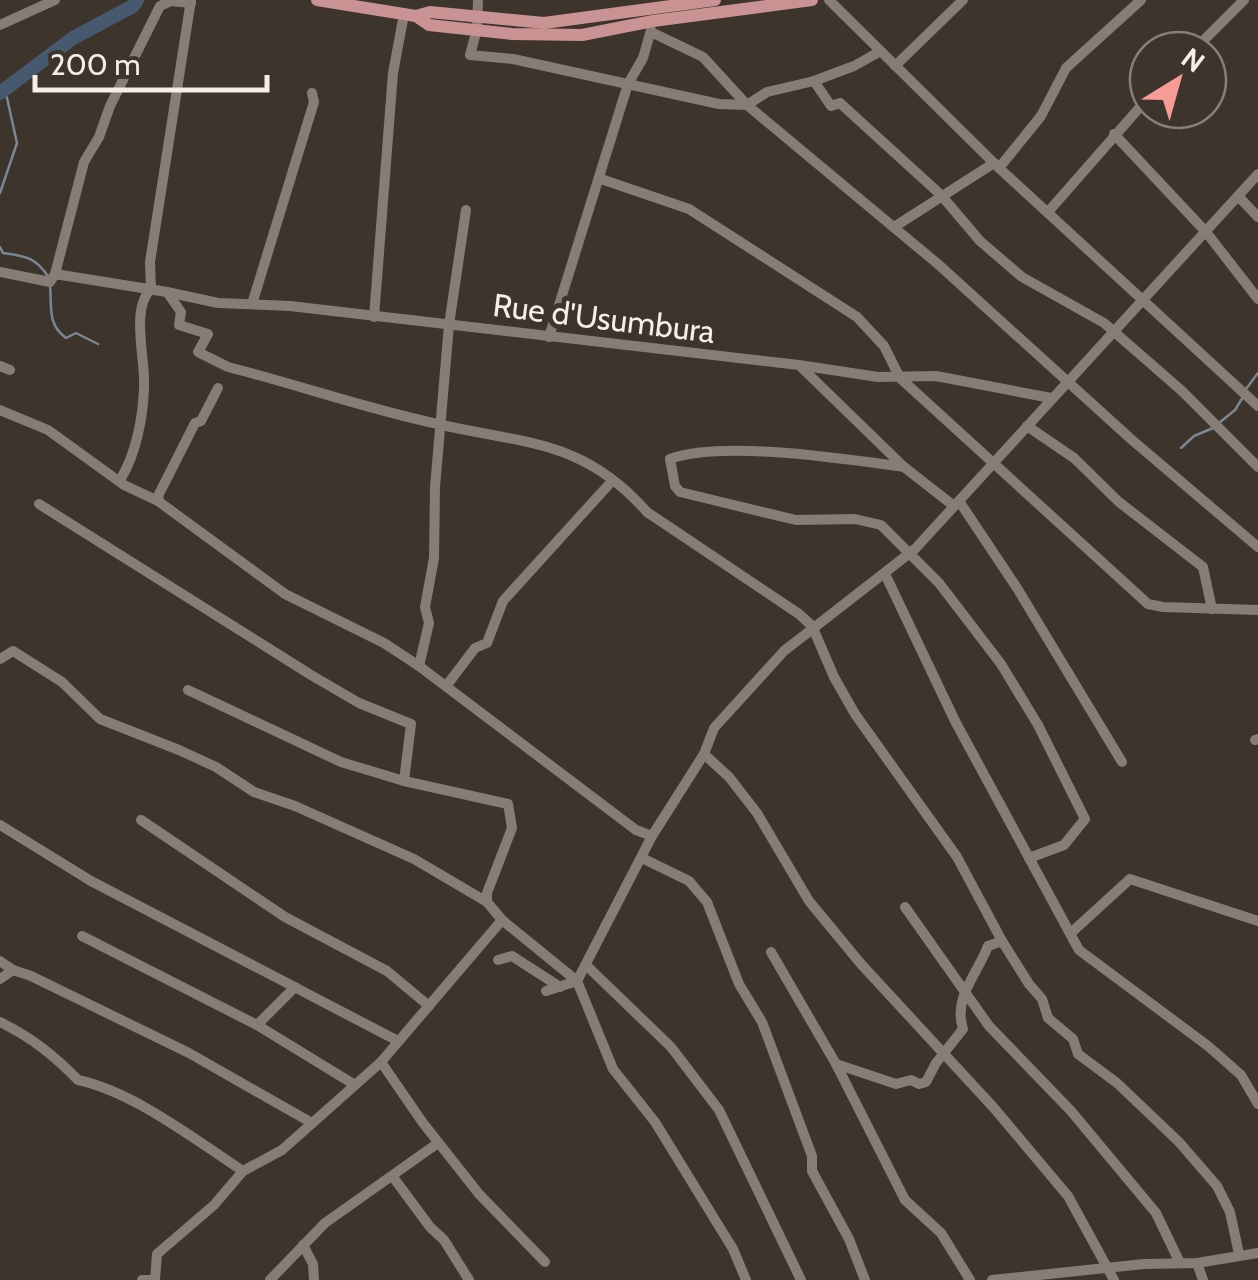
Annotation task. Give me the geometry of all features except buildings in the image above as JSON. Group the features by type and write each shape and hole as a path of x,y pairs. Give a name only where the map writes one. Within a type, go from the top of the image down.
{"main road":[{"path":"317,0 582,35 653,21 812,0"},
{"path":"544,30 617,7 653,21 715,0"}],"street":[{"path":"0,24 55,0"},
{"path":"55,274 84,162 99,138 110,106 160,6 171,0 191,2 150,262 151,289 140,305 144,386 128,468 120,480"},
{"path":"478,0 470,55 513,59 719,104 748,106 766,92 814,81 878,52"},
{"path":"829,0 996,166 1258,406"},
{"path":"896,66 963,0"},
{"path":"894,227 941,195 996,166 1041,116 1066,68 1141,0"},
{"path":"1214,30 1244,0"},
{"path":"374,317 394,74 410,15"},
{"path":"549,337 628,84 643,58 653,21 703,57 748,106 894,227 1258,546"},
{"path":"814,81 831,106 840,103 860,118 941,195 968,229 1022,277 1104,323 1182,391 1258,467"},
{"path":"252,304 299,157 314,102 312,93"},
{"path":"1048,212 1128,119"},
{"path":"1114,134 1206,232 1258,299"},
{"path":"546,991 577,981 587,966 652,836 704,754 714,728 812,626 908,554 1258,174"},
{"path":"601,180 689,209 857,317 884,346 900,378 1148,604 1258,610"},
{"path":"1238,196 1258,217"},
{"path":"420,666 429,623 426,607 434,558 435,487 448,325 466,210"},
{"name":"Rue d'Usumbura","path":"0,272 50,282 55,274 218,304 252,304 448,325 900,378 936,376 1051,398"},
{"path":"168,292 180,312 179,325 208,334 198,352 228,367 442,426 524,438 594,466 631,494 646,512 748,578 812,626 855,714 957,856 1002,941 1042,999 1048,1018 1073,1039 1078,1054 1180,1142 1216,1186 1230,1212 1239,1254"},
{"path":"799,365 904,466 957,503 1017,588 1122,762"},
{"path":"158,501 158,494 195,423 201,421 218,388"},
{"path":"0,410 48,430 124,485 158,501 262,580 420,666 636,830 652,836"},
{"path":"1027,426 1074,458 1119,502 1203,567 1208,576 1212,610"},
{"path":"904,466 852,458 700,452 670,459 675,486 680,492 796,520 870,520 882,525 939,582 1001,664 1038,725 1085,819 1064,844 1029,858"},
{"path":"447,685 475,648 488,643 503,602 612,480"},
{"path":"38,504 311,675 359,703 411,724 404,781"},
{"path":"886,574 955,721 1079,950 1208,1046 1241,1075 1258,1104"},
{"path":"0,659 13,651 62,682 100,719 216,767 254,792 403,853 487,902 502,920 577,981 613,1068 656,1122 734,1249 746,1280"},
{"path":"188,690 316,753 404,781 508,804 512,828 486,893 487,902"},
{"path":"704,754 729,777 757,813 809,901 1068,1196 1114,1280"},
{"path":"141,820 285,917 387,972 428,1006"},
{"path":"0,825 91,881 398,1041"},
{"path":"642,858 690,881 707,902 739,984 762,1022 812,1156 812,1171 850,1239 864,1280"},
{"path":"1072,932 1130,879 1258,921"},
{"path":"905,908 989,1026 1072,1111 1156,1213 1179,1261"},
{"path":"142,1280 153,1280 158,1254 214,1205 243,1171 282,1150 381,1062 502,920"},
{"path":"82,936 257,1025 355,1084"},
{"path":"836,1064 896,1084 926,1082 963,1030 959,1017 963,992 988,946 1002,941"},
{"path":"771,952 836,1064 905,1200 940,1233 970,1280"},
{"path":"498,960 512,956 561,987"},
{"path":"0,961 189,1054 312,1123"},
{"path":"587,966 671,1046 719,1110 800,1280"},
{"path":"0,980 13,970"},
{"path":"257,1025 295,986"},
{"path":"0,1022 34,1039 78,1080 98,1083 180,1129 243,1171"},
{"path":"381,1062 479,1194 545,1262"},
{"path":"270,1280 325,1223 438,1143"},
{"path":"392,1177 444,1240 469,1280"},
{"path":"303,1245 313,1264 314,1280"},
{"path":"992,1280 1179,1261 1197,1263 1258,1253"},
{"path":"1197,1263 1203,1280"}],"waterway":[{"path":"0,93 73,38 133,6 137,0"},
{"path":"0,193 17,143 5,89"},
{"path":"0,247 3,253 35,262 49,278"},
{"path":"50,286 52,315 60,333 66,338 76,333 98,344"},
{"path":"1246,389 1258,373"},
{"path":"1219,423 1243,397"},
{"path":"1181,448 1194,436 1213,428"}]}
